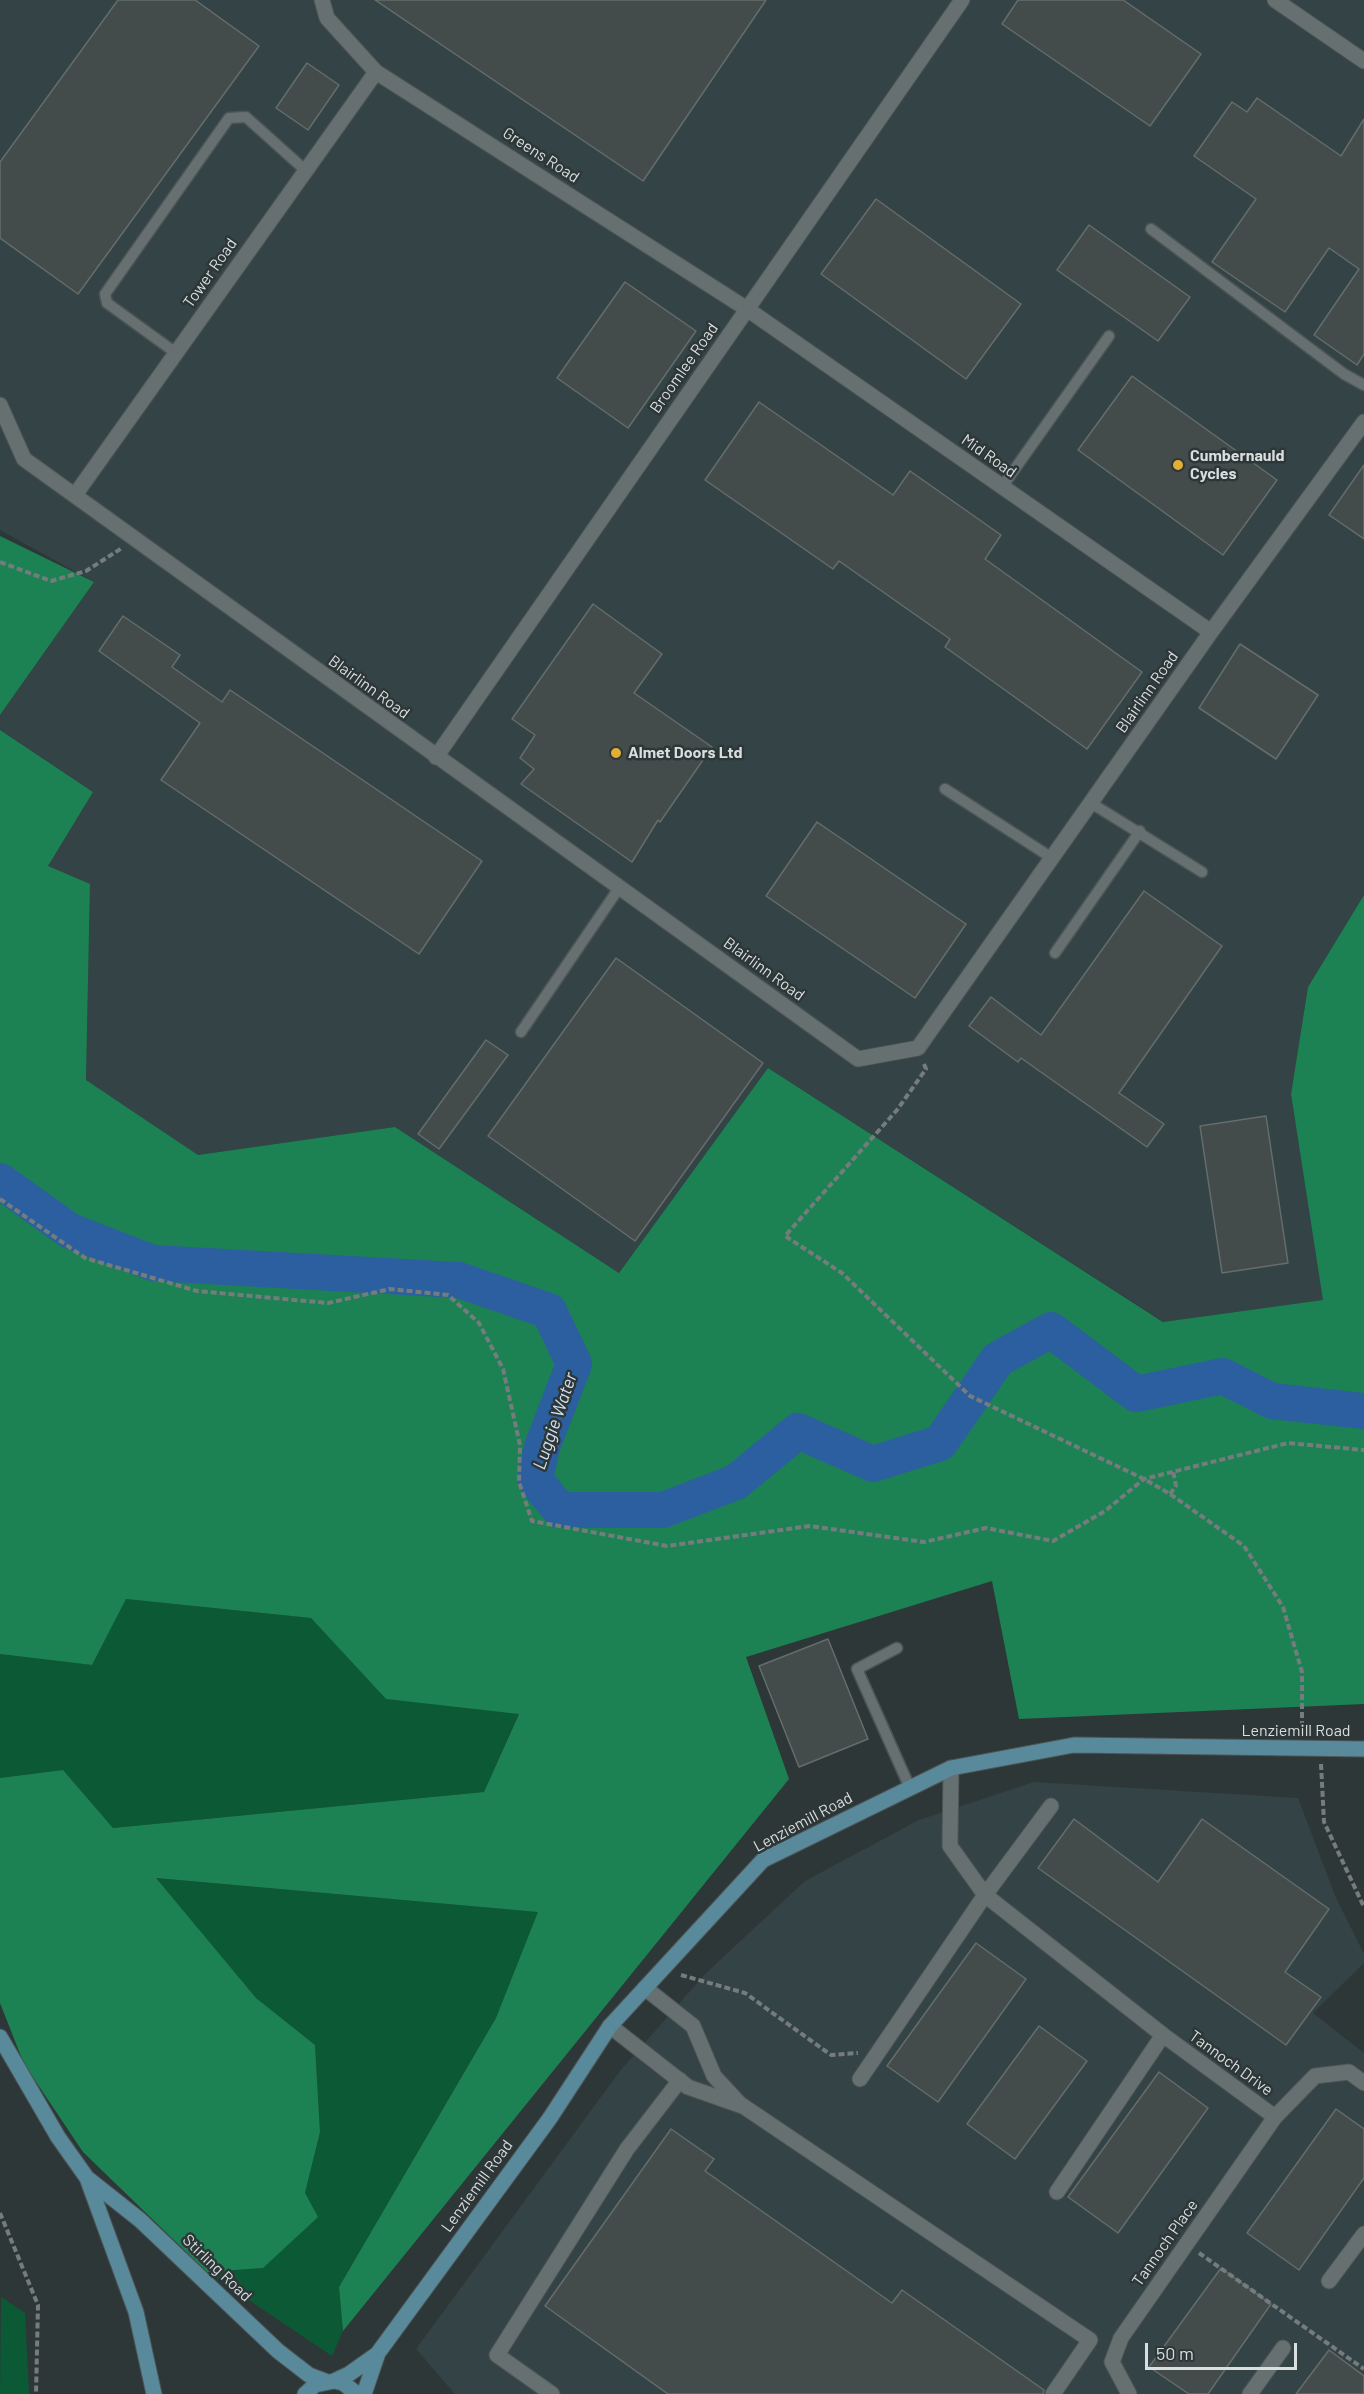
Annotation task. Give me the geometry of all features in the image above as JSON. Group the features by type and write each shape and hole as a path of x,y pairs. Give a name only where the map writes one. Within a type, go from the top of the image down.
{"main road":[{"name":"Lenziemill Road","path":"305,2394 315,2385 350,2374 378,2353 550,2118 610,2026 763,1860 951,1768 1074,1745 1302,1750 1364,1749"},
{"name":"Stirling Road","path":"0,2037 58,2137 87,2178 136,2312 154,2394"},
{"name":"Stirling Road","path":"87,2178 140,2220 278,2351 309,2375 343,2383 357,2394"},
{"name":"Lenziemill Road","path":"364,2394 378,2353"}],"street":[{"name":"Greens Road","path":"322,0 327,18 376,72 747,309"},
{"name":"Broomlee Road","path":"436,757 962,0"},
{"path":"1275,0 1364,61"},
{"name":"Tower Road","path":"75,495 376,72"},
{"name":"Mid Road","path":"747,309 1211,632"},
{"name":"Blairlinn Road","path":"0,405 24,459 858,1059 918,1048 1211,632 1364,422"},
{"name":"Tannoch Drive","path":"951,1768 950,1846 985,1895 1163,2035 1275,2117 1315,2076 1349,2072 1364,2083"},
{"path":"860,2079 985,1895 1051,1806"},
{"path":"645,1988 693,2026 714,2076 740,2104 1090,2340 1053,2394"},
{"path":"610,2026 688,2087 742,2106 740,2104"},
{"name":"Tannoch Drive","path":"1057,2192 1163,2035"},
{"path":"552,2394 497,2355 627,2149 680,2080"},
{"name":"Tannoch Place","path":"1129,2394 1112,2362 1121,2338 1275,2117"},
{"path":"1329,2281 1364,2234"},
{"path":"1250,2394 1283,2348"}],"lane":[{"path":"176,353 107,303 105,294 119,274 229,118 246,117 305,170"},
{"path":"1151,229 1344,374 1364,385"},
{"path":"1002,487 1109,336"},
{"path":"945,789 1052,858"},
{"path":"1091,803 1140,831 1202,872"},
{"path":"1055,953 1140,831"},
{"path":"521,1032 619,888"},
{"path":"897,1648 857,1669 910,1788"}],"path":[{"path":"0,562 51,581 86,572 135,539"},
{"path":"918,1048 926,1069 897,1110 785,1236 842,1273 970,1396 1144,1479 1170,1494 1244,1546 1283,1607 1302,1672 1302,1750"},
{"path":"0,1199 85,1258 197,1291 328,1303 390,1289 448,1295 479,1323 503,1369 520,1445 519,1482 532,1521 667,1546 810,1526 924,1542 986,1528 1053,1541 1105,1511 1144,1479 1288,1443 1364,1450"},
{"path":"1170,1494 1176,1486 1173,1471"},
{"path":"1320,1750 1324,1822 1364,1907"},
{"path":"662,1970 745,1993 831,2055 880,2051"},
{"path":"0,2213 38,2305 36,2394"},
{"path":"1186,2244 1364,2369"}],"shaded area":[{"path":"0,0 1364,0 1364,895 1308,987 1291,1094 1324,1300 1164,1322 768,1068 619,1273 395,1127 198,1155 86,1080 90,885 47,867 93,792 0,730 0,715 94,582 0,530"},
{"path":"1034,1782 1298,1798 1336,1898 1364,1954 1364,1963 1313,2013 1364,2053 1364,2394 455,2394 416,2349 620,2071 706,1973 805,1881 919,1820"}],"green space":[{"path":"0,536 94,582 0,715"},
{"path":"0,730 93,792 48,866 90,884 86,1080 198,1155 395,1127 619,1273 768,1068 1163,1322 1323,1300 1291,1094 1308,987 1364,895 1364,1704 1019,1719 992,1581 746,1657 789,1779 343,2331 339,2287 496,2018 538,1912 156,1878 256,1998 315,2045 320,2132 305,2193 318,2217 263,2268 207,2272 83,2152 24,2064 0,2003 0,1778 63,1770 113,1828 484,1792 519,1714 386,1699 311,1618 126,1599 92,1665 0,1654"},
{"path":"126,1599 311,1618 386,1699 519,1713 484,1792 113,1828 63,1770 0,1778 0,1654 92,1665"},
{"path":"155,1878 539,1912 496,2018 339,2287 343,2331 332,2356 207,2272 263,2268 305,2193 320,2132 315,2045 256,1998"},
{"path":"1,2297 25,2313 29,2394 0,2394"}],"building":[{"path":"118,0 195,0 259,46 78,294 0,238 0,162"},
{"path":"375,0 766,0 643,181"},
{"path":"1018,0 1123,0 1201,54 1150,126 1002,24"},
{"path":"307,63 339,85 308,130 276,108"},
{"path":"1257,98 1341,156 1364,119 1364,354 1357,365 1314,335 1359,269 1329,248 1285,312 1212,262 1256,199 1194,156 1232,102 1247,112"},
{"path":"876,199 1021,304 966,379 821,274"},
{"path":"1089,225 1190,297 1158,341 1057,270"},
{"path":"625,282 696,331 628,428 557,378"},
{"name":"Cumbernauld Cycles","path":"1132,376 1277,480 1223,555 1078,450"},
{"path":"759,402 893,495 910,471 1001,535 985,559 1142,672 1087,749 945,647 950,639 839,561 833,569 705,480"},
{"path":"1364,465 1364,539 1329,515"},
{"name":"Almet Doors Ltd","path":"593,604 662,654 634,693 712,747 660,822 658,820 632,862 521,784 534,769 520,758 535,735 512,719"},
{"path":"123,616 180,655 172,667 222,702 230,690 482,861 419,954 161,780 200,723 99,651"},
{"path":"1240,644 1318,695 1276,759 1199,708"},
{"path":"817,822 966,924 915,998 766,896"},
{"path":"1144,891 1222,946 1119,1093 1164,1124 1147,1147 1021,1058 1018,1062 969,1026 991,997 1041,1035"},
{"path":"616,958 763,1063 635,1241 488,1136"},
{"path":"486,1040 508,1055 439,1149 418,1134"},
{"path":"1266,1116 1288,1263 1222,1273 1200,1126"},
{"path":"828,1639 868,1739 799,1767 759,1666"},
{"path":"1074,1819 1158,1882 1202,1819 1329,1909 1285,1972 1321,1997 1286,2045 1038,1868"},
{"path":"976,1943 1026,1979 938,2102 887,2066"},
{"path":"1039,2026 1087,2061 1015,2159 967,2124"},
{"path":"1159,2072 1208,2108 1118,2233 1068,2197"},
{"path":"1336,2109 1364,2129 1364,2178 1299,2270 1247,2233"},
{"path":"671,2129 714,2159 705,2171 892,2303 902,2290 1044,2390 1043,2394 668,2394 545,2306"},
{"path":"1221,2268 1271,2304 1208,2394 1189,2394 1149,2367"},
{"path":"1329,2350 1364,2376 1364,2394 1296,2394"}],"waterway":[{"name":"Luggie Water","path":"0,1181 70,1231 153,1263 459,1280 549,1311 574,1364 542,1447 535,1480 560,1510 663,1510 736,1482 798,1431 873,1464 940,1443 998,1359 1051,1330 1136,1394 1223,1376 1272,1401 1364,1411"}],"place":[{"name":"Cumbernauld Cycles","path":"1178,465"},
{"name":"Almet Doors Ltd","path":"616,753"}]}
